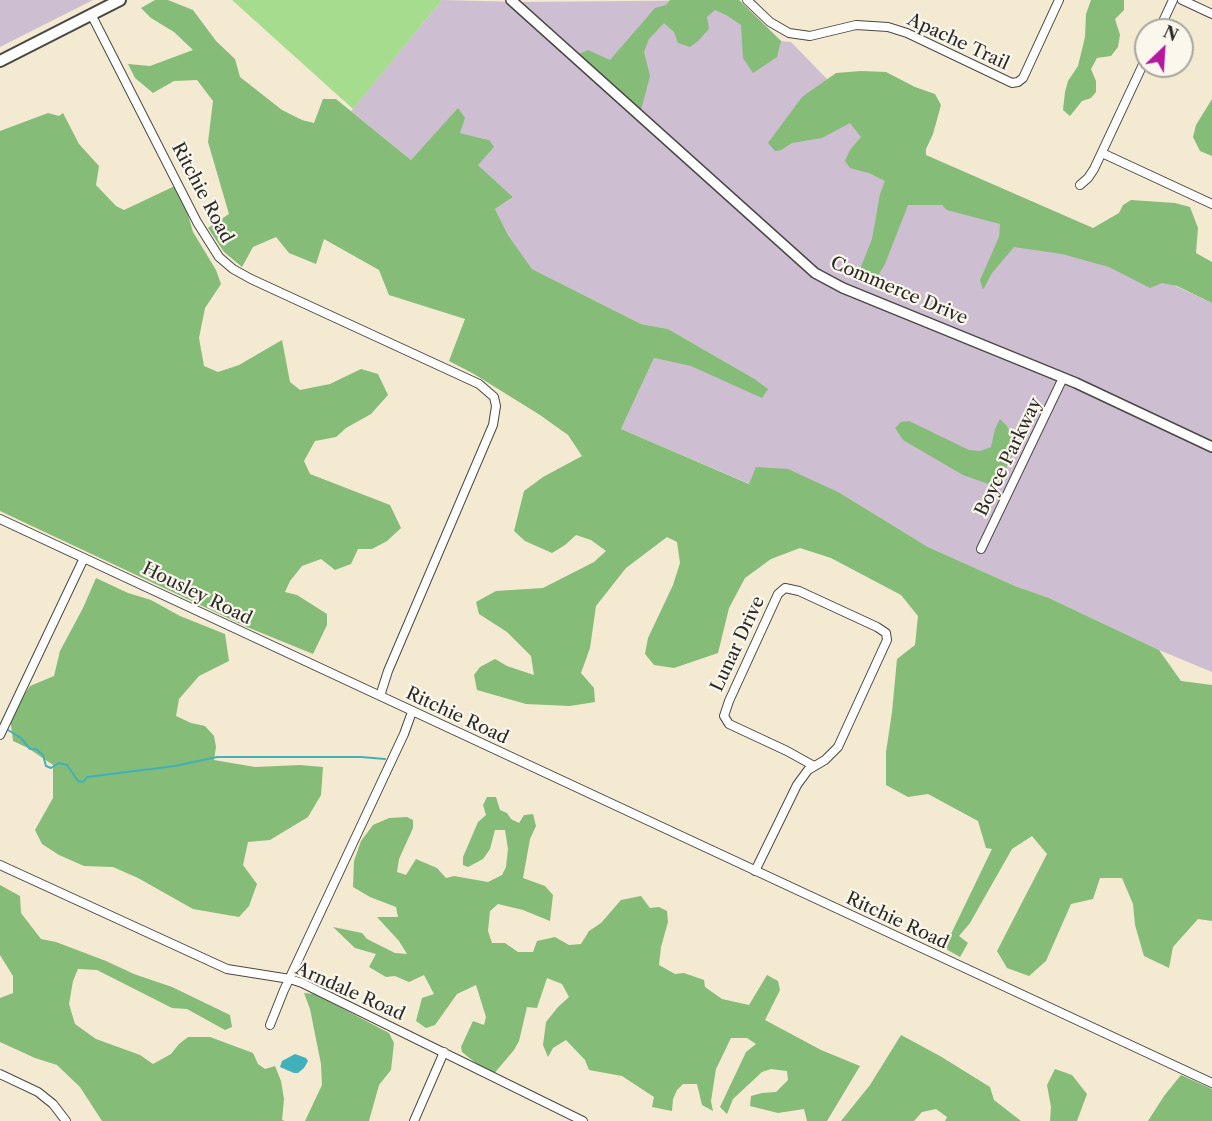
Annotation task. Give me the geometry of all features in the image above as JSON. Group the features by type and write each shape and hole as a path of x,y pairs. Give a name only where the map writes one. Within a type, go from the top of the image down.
{"main road":[{"path":"0,61 120,0"}],"street":[{"name":"Commerce Drive","path":"511,0 815,273 847,290 1063,378 1212,447"},
{"name":"Apache Trail","path":"747,0 770,22 789,33 810,36 856,25 888,27 907,33 1012,83 1023,78 1059,0"},
{"path":"1165,18 1173,0"},
{"path":"1182,0 1212,14"},
{"name":"Ritchie Road","path":"91,14 201,229 219,257 241,274 276,292 479,384 494,398 496,406 493,425 392,661 380,696 1212,1083"},
{"path":"1080,184 1088,178 1102,153 1137,78"},
{"path":"1102,153 1212,204"},
{"name":"Boyce Parkway","path":"981,549 1063,378"},
{"name":"Housley Road","path":"0,519 380,696"},
{"path":"0,735 84,558"},
{"name":"Lunar Drive","path":"788,588 799,591 886,633 886,646 838,747 825,760 814,766 729,724 724,712 778,594 781,590 788,588"},
{"path":"270,1025 404,734 412,712"},
{"path":"755,871 797,785 814,766"},
{"name":"Arndale Road","path":"0,866 227,969 290,979 584,1121"},
{"path":"414,1121 444,1052"},
{"path":"0,1074 38,1092 66,1121"}],"shaded area":[{"path":"0,0 93,0 0,47"},
{"path":"442,0 521,2 739,0 781,41 791,42 827,79 868,143 1212,303 1212,672 1159,650 1049,598 1015,586 928,547 840,493 750,484 621,429 654,358 753,378 668,329 641,324 532,269 508,235 495,209 513,197 478,165 489,140 460,133 458,109 411,160 351,111"}],"green space":[{"path":"155,0 168,0 193,10 216,41 235,59 240,77 282,110 314,123 323,99 336,99 411,160 458,108 465,118 460,133 489,140 494,147 478,165 513,197 495,209 508,235 532,269 641,324 668,329 768,389 762,398 691,366 654,358 621,429 749,484 756,467 788,469 840,493 928,547 1015,586 1049,598 1159,650 1181,681 1212,685 1212,921 1198,919 1173,947 1169,968 1144,956 1135,925 1133,904 1122,878 1100,878 1093,899 1071,904 1046,961 1029,976 1007,968 997,951 1047,854 1032,836 1012,849 970,923 959,936 968,943 960,957 946,949 992,849 986,848 978,821 928,794 908,797 886,785 886,752 897,659 915,645 918,616 901,595 831,558 800,548 771,559 745,578 729,608 718,653 674,668 654,665 645,654 648,638 673,585 680,563 677,542 667,537 626,568 596,606 590,648 581,673 594,688 595,702 570,706 526,704 477,690 474,675 480,667 495,659 507,666 534,675 531,656 507,632 479,614 476,602 496,591 543,588 594,562 606,551 591,540 576,535 552,553 525,541 514,531 524,491 543,477 582,456 568,435 540,415 449,361 465,319 389,295 379,270 324,239 316,264 289,253 276,237 253,247 242,267 224,252 208,228 229,214 208,142 213,101 197,80 174,81 153,93 135,78 128,64 150,66 193,50 174,32 151,18 141,8"},
{"path":"232,0 442,0 353,109"},
{"path":"670,0 739,0 781,41 777,57 753,73 743,58 741,25 715,10 707,17 709,29 690,47 678,43 674,32 664,23 649,39 644,52 650,76 641,110 579,54 588,50 610,60 655,8 666,5"},
{"path":"1091,0 1124,0 1124,10 1115,19 1120,35 1118,47 1111,56 1097,58 1091,69 1096,81 1096,92 1091,98 1082,101 1070,116 1063,110 1065,92 1068,81 1078,66 1085,37 1086,14"},
{"path":"886,72 915,87 935,94 941,105 926,155 1093,228 1119,213 1123,205 1131,200 1175,203 1190,207 1198,228 1196,253 1212,262 1212,303 1177,286 1162,283 1150,288 1109,267 1062,254 1014,247 992,273 983,290 980,280 999,237 1000,224 947,210 942,205 908,205 878,276 867,282 855,282 872,239 880,194 885,181 869,173 850,168 845,161 850,150 861,137 850,123 822,138 792,143 781,150 775,151 768,143 802,97 836,73"},
{"path":"1212,99 1212,156 1200,151 1193,137 1196,125"},
{"path":"48,113 59,116 63,113 79,144 99,166 96,185 116,206 124,210 179,184 193,232 216,270 221,284 205,308 199,338 204,366 218,372 239,365 282,340 290,382 300,390 330,384 361,369 378,374 388,395 371,414 346,428 336,437 315,441 304,461 310,474 390,505 401,528 387,541 372,549 358,549 351,564 335,570 321,559 302,566 290,581 285,592 297,595 327,614 327,625 313,654 247,627 0,511 0,131"},
{"path":"1000,419 1007,426 1013,440 1014,451 997,487 963,475 903,440 895,428 901,422 909,421 969,450 980,451 991,447"},
{"path":"96,578 225,634 229,661 199,676 179,699 176,716 205,726 214,736 216,747 214,760 255,767 300,765 323,767 321,795 308,817 270,840 248,842 243,865 257,884 249,906 239,917 193,909 138,878 113,867 84,866 59,855 42,844 35,830 53,798 53,765 13,741 10,717 30,686 54,676 60,651"},
{"path":"487,797 496,797 500,810 519,823 524,815 533,814 536,826 530,839 523,878 545,886 553,895 550,921 523,910 498,904 490,911 488,931 492,943 505,943 518,952 533,952 537,941 555,937 569,945 581,944 589,931 601,923 621,900 641,896 650,908 659,907 667,911 668,922 659,965 675,974 684,973 704,980 705,987 722,999 749,1005 767,975 778,981 780,990 765,1020 821,1050 860,1066 827,1121 807,1121 804,1109 778,1113 750,1106 751,1096 776,1092 788,1080 787,1071 771,1069 762,1072 733,1099 727,1114 720,1107 746,1052 756,1044 747,1038 731,1038 716,1069 711,1101 713,1111 702,1105 697,1084 683,1084 677,1090 673,1099 672,1111 652,1107 654,1097 622,1076 589,1070 585,1060 566,1040 553,1048 548,1057 543,1045 546,1022 569,997 562,984 547,978 537,1008 527,1007 519,1041 514,1050 492,1076 462,1052 461,1047 473,1021 484,1025 486,1017 476,985 457,994 435,1025 426,1028 416,1021 422,998 434,994 424,975 409,982 395,976 386,977 369,967 376,954 355,948 333,927 362,933 367,939 395,953 407,954 399,941 377,917 398,917 396,907 370,897 353,887 354,861 361,841 373,825 389,818 407,817 413,820 413,828 399,859 397,872 406,875 416,859 437,868 446,878 454,876 488,882 502,875 506,867 508,849 505,830 495,830 490,849 483,859 468,867 463,865 463,857 478,822 486,815 483,805"},
{"path":"0,885 20,896 21,913 41,939 56,942 172,987 230,1015 232,1027 225,1030 187,1009 172,1008 97,970 78,969 73,981 69,1004 75,1024 96,1039 140,1055 153,1064 171,1054 188,1037 210,1037 253,1053 258,1064 265,1069 275,1066 281,1081 284,1099 282,1120 285,1121 102,1121 80,1087 57,1065 0,1042 0,998 13,993 13,976 0,955"},
{"path":"304,993 315,994 389,1033 394,1043 391,1070 379,1085 369,1121 305,1121 322,1085 321,1064 310,1009"},
{"path":"901,1035 990,1087 994,1100 1021,1121 945,1121 947,1117 936,1109 922,1112 914,1121 841,1121 870,1085"},
{"path":"1055,1069 1072,1075 1087,1094 1077,1121 1050,1121 1051,1107 1047,1085"},
{"path":"1181,1075 1212,1089 1212,1121 1148,1121 1164,1096"}],"water":[{"path":"295,1054 308,1061 304,1068 294,1073 280,1067 282,1061"}],"waterway":[{"path":"8,730 21,738 30,749 36,749 43,755 46,766 51,768 59,763 67,765 78,781 83,782 87,777 175,766 217,757 385,759"}]}
